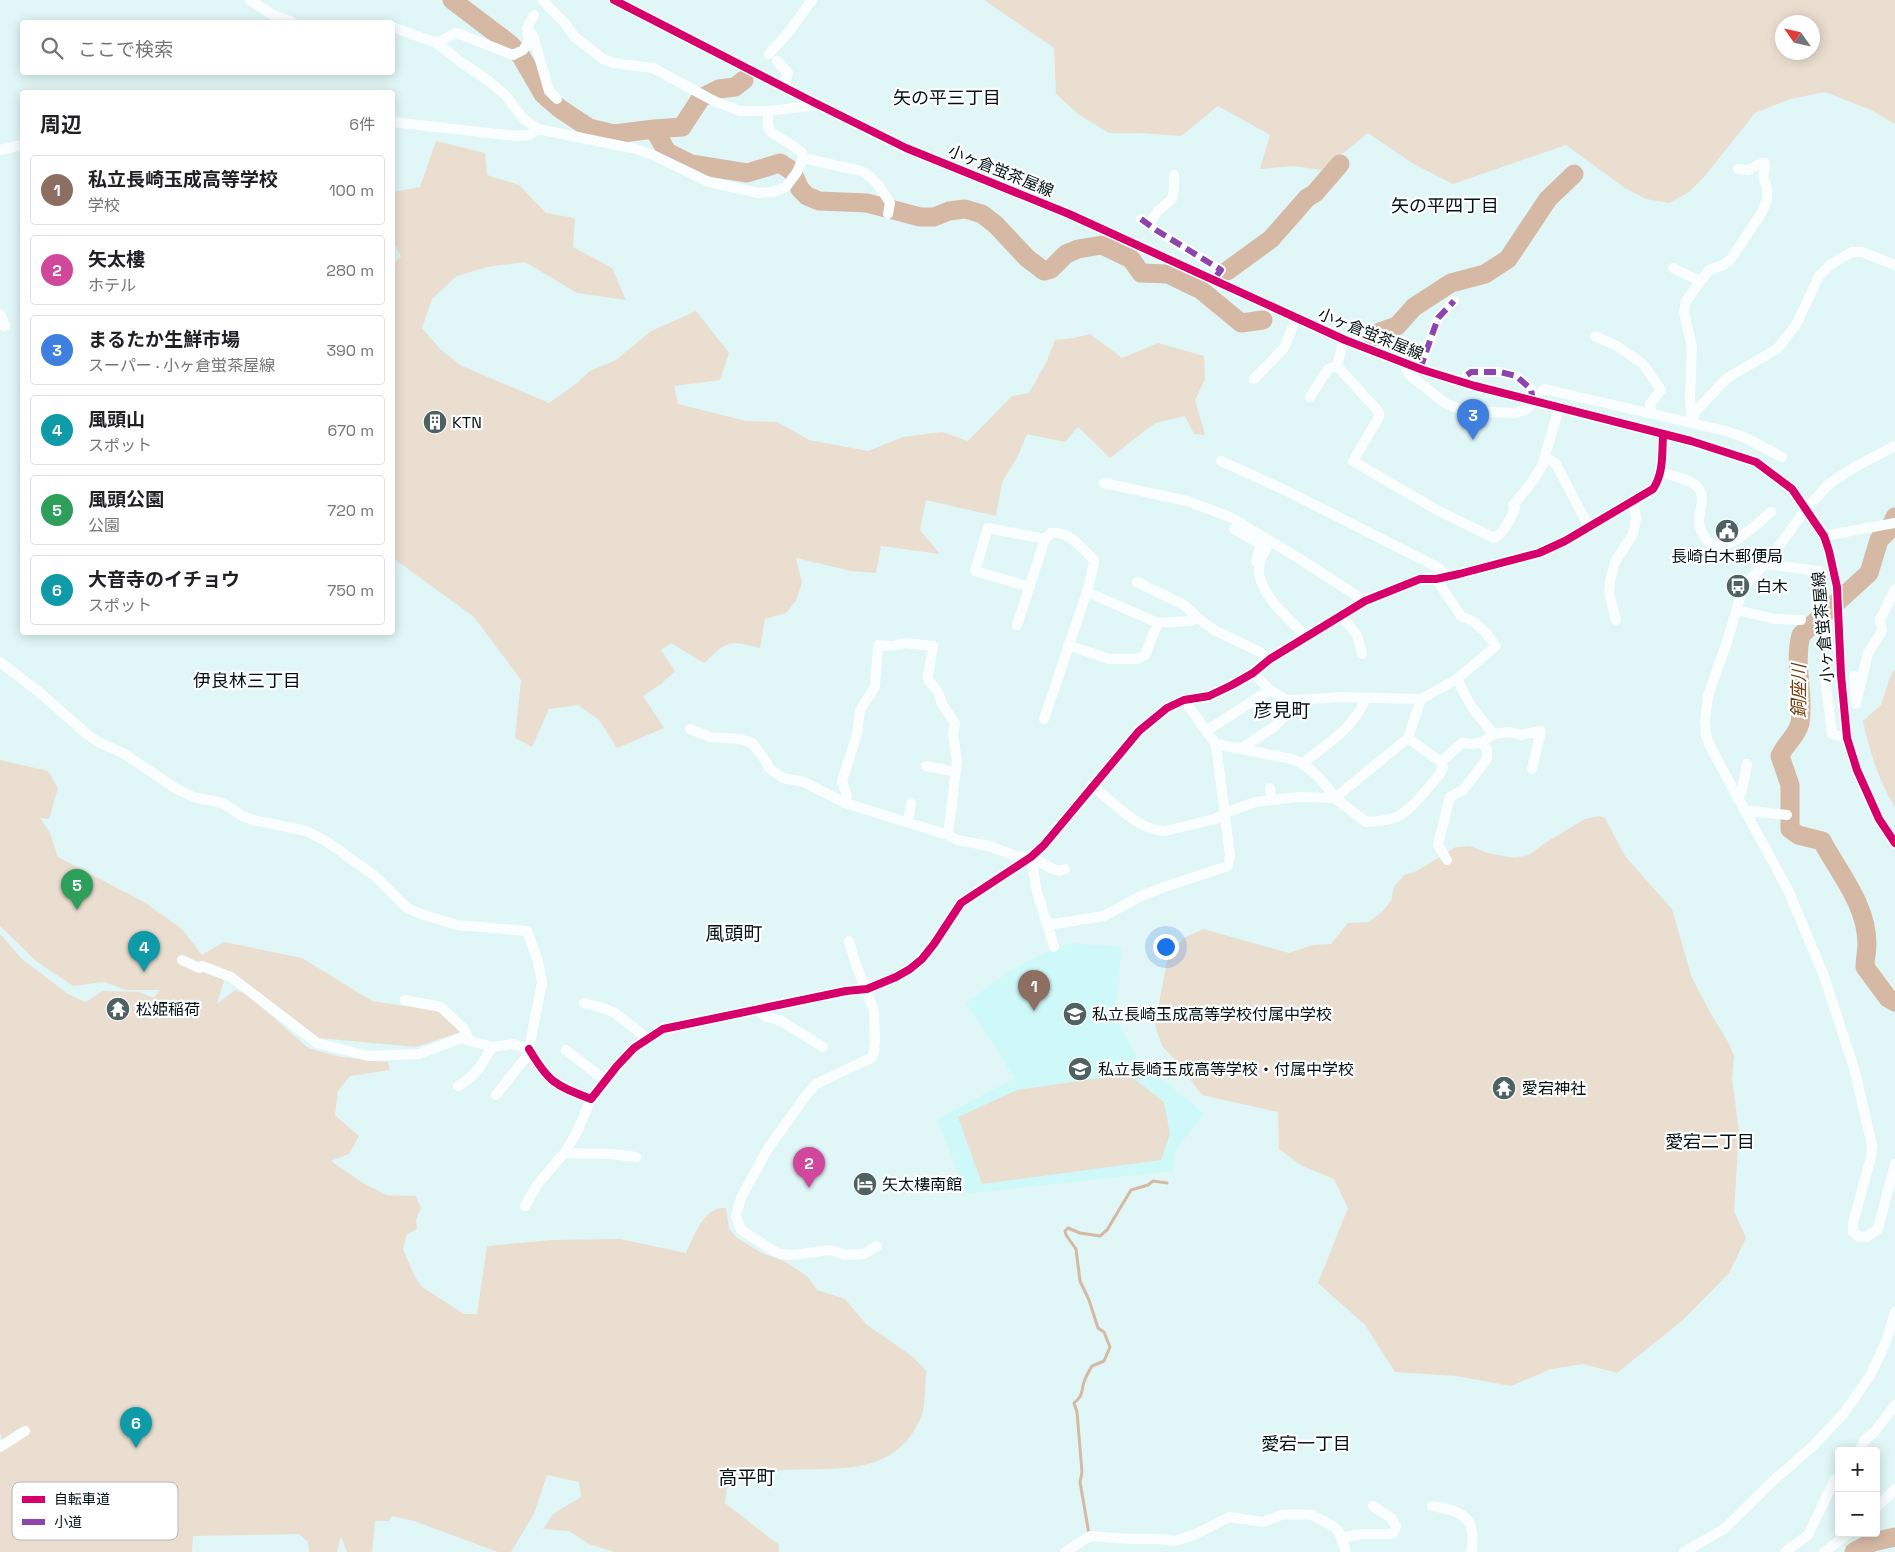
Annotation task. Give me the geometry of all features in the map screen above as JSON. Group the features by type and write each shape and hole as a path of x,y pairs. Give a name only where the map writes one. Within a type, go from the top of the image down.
{"street":[{"path":"250,0 273,15 287,20"},
{"path":"542,0 564,22 574,36 599,58 613,63 653,68 707,97 740,111 768,111 819,105"},
{"name":"小ヶ倉蛍茶屋線","path":"614,0 906,148 1069,214 1344,339 1420,369 1475,386 1715,448 1756,462 1792,489 1824,536 1837,587 1841,674 1847,738 1878,818 1895,843"},
{"path":"783,87 788,73 773,57 812,0"},
{"path":"436,43 455,33 513,56 523,50 529,42 527,28 534,15"},
{"path":"395,28 436,43 489,80 505,95 524,119 538,129 636,149 653,155 709,182 759,193 773,192 786,187 798,172 803,158 796,148 771,132 768,127 768,111"},
{"path":"527,28 533,36 549,91 557,100"},
{"path":"395,122 516,136 529,135 538,129"},
{"path":"0,150 20,145"},
{"path":"803,158 861,171 868,175 879,186 890,203 888,214"},
{"path":"1692,422 1690,399 1692,347 1684,306 1709,270 1723,265 1731,259 1762,212 1767,200 1763,176 1765,163 1761,163 1749,170 1738,169"},
{"path":"1174,175 1172,199 1145,221 1221,270 1214,279"},
{"path":"1692,422 1695,412 1727,378 1777,349 1789,336 1819,276 1830,265 1852,252 1862,252 1895,265"},
{"path":"1673,268 1700,281"},
{"path":"1420,369 1438,318 1454,301"},
{"path":"0,314 5,326 0,325"},
{"path":"1254,379 1284,348 1296,318"},
{"path":"1595,336 1617,346 1643,364 1661,390 1650,404 1652,413"},
{"path":"1338,366 1344,339"},
{"path":"1404,363 1411,376 1445,403 1459,409 1514,413 1526,410 1544,390 1692,422 1746,438 1782,457"},
{"path":"1310,397 1328,369 1338,366"},
{"path":"1338,366 1379,412 1379,417 1353,461 1437,510 1494,538 1501,534 1507,526 1515,508 1513,505 1532,482 1542,466 1559,408"},
{"path":"1467,375 1471,372 1489,371 1516,376 1531,390 1533,401"},
{"path":"525,1206 577,1132 591,1099 634,1048 663,1029 846,991 867,989 910,969 922,959 934,944 961,903 1031,857 1044,845 1092,785 1147,723 1167,708 1184,700 1209,696 1232,686 1253,673 1270,659 1365,601 1409,582 1440,577 1539,553 1565,541 1653,489 1659,481 1661,472 1663,434"},
{"path":"1895,446 1853,468 1818,495 1765,564 1747,583 1741,594 1708,696 1705,721 1706,735 1710,746 1788,890 1824,976 1854,1068 1872,1145 1871,1157 1853,1223 1853,1232 1858,1236 1866,1237 1878,1230 1895,1164"},
{"path":"1545,457 1556,464 1589,527"},
{"path":"1220,460 1287,491 1439,568 1440,577 1461,616 1474,622 1496,646 1457,679 1421,699 1340,696 1288,700 1270,690 1253,673"},
{"path":"1661,472 1698,486 1702,494 1700,531 1709,543 1715,546 1724,545 1744,535 1770,512"},
{"path":"1104,483 1187,501 1230,517 1365,601"},
{"path":"1616,620 1609,593 1610,581 1615,562 1633,534 1636,519 1634,500"},
{"path":"1824,536 1892,524"},
{"path":"1030,588 975,570 988,528 1045,539"},
{"path":"1234,529 1260,544 1256,560 1261,579 1273,603 1307,637"},
{"path":"1016,624 1030,588 1045,539 1051,533 1060,532 1073,539 1094,560 1087,592 1044,719"},
{"path":"1258,568 1270,542"},
{"path":"1765,564 1819,571"},
{"path":"1137,582 1184,605 1214,630 1270,659"},
{"path":"1854,676 1856,704 1868,653 1882,632 1880,620 1895,589"},
{"path":"1087,592 1158,622 1190,621 1198,618"},
{"path":"1736,610 1775,619 1801,620"},
{"path":"1341,616 1358,635 1362,654"},
{"path":"1068,645 1109,659 1137,659 1145,655 1158,622"},
{"path":"845,803 847,796 842,781 857,734 860,710 875,687 878,645 892,646 905,643 933,646 928,676 929,681 938,692 942,704 955,723 953,734 957,761 948,835"},
{"path":"0,662 98,742 129,757 175,788 193,797 223,803 242,816 306,831 326,841 375,876 407,908 457,925 527,931 538,961 542,982 530,1051 496,1094"},
{"path":"1824,670 1832,734 1847,738"},
{"path":"1457,679 1472,706 1493,734"},
{"path":"1206,730 1270,690"},
{"path":"1303,763 1348,726 1363,706 1366,698"},
{"path":"1092,785 1133,819 1156,832 1215,820 1239,807 1271,799 1299,797 1335,798 1408,738 1421,699"},
{"path":"1047,925 1104,916 1164,886 1221,870 1228,866 1230,856 1216,744 1184,700"},
{"path":"1241,750 1274,726 1300,700"},
{"path":"690,729 710,737 752,743 769,768 782,778 804,782 845,803 948,835 957,840 990,846 1016,856 1031,857 1052,869 1066,869"},
{"path":"1441,762 1462,743 1482,742 1493,734 1541,732 1532,769"},
{"path":"1216,744 1292,759 1303,763 1326,784 1335,798 1366,822 1385,821 1396,817 1409,808 1440,774 1443,767 1441,762 1408,738"},
{"path":"1447,860 1438,845 1450,798 1463,790 1487,759 1487,750 1482,742"},
{"path":"1738,799 1742,790 1746,764"},
{"path":"926,766 956,772"},
{"path":"1270,788 1271,799"},
{"path":"908,822 911,803"},
{"path":"1744,810 1787,815"},
{"path":"1031,857 1037,892 1054,947"},
{"path":"849,941 874,1011 874,1052 871,1058 816,1084 807,1094 766,1150 741,1198 736,1216 740,1230 781,1254 792,1255 830,1250 846,1255 864,1254 876,1246"},
{"path":"182,960 199,968 202,966 231,978 317,1043 368,1056 419,1054 461,1038 492,1047 513,1044 530,1051 549,1079 564,1089 591,1099"},
{"path":"405,1000 441,1007 463,1028 469,1039"},
{"path":"584,1003 606,1009 615,1014 648,1039"},
{"path":"758,1009 764,1016 782,1021 823,1047"},
{"path":"458,1086 466,1082 478,1070 492,1047"},
{"path":"566,1050 606,1081"},
{"path":"564,1152 636,1157"},
{"path":"1684,1552 1724,1529 1772,1482 1815,1444 1844,1413 1870,1376 1886,1342 1895,1312"},
{"path":"1861,1447 1895,1405"},
{"path":"0,1447 25,1431"},
{"path":"1785,1552 1808,1535 1835,1479"},
{"path":"1880,1504 1895,1489"},
{"path":"1341,1538 1362,1534 1390,1534 1394,1532 1396,1526 1391,1518 1373,1506"},
{"path":"1432,1506 1450,1509 1464,1516 1470,1522 1473,1542 1471,1552"},
{"path":"1065,1552 1090,1536 1175,1541 1196,1534 1229,1517 1263,1522 1281,1515 1312,1515 1333,1526 1339,1532 1346,1552"},
{"path":"1824,1552 1843,1537"}],"shaded area":[{"path":"984,0 1895,0 1895,124 1871,110 1825,92 1790,99 1755,113 1704,177 1689,192 1669,203 1646,199 1625,188 1566,145 1453,184 1412,163 1368,133 1322,170 1294,166 1260,169 1270,135 1218,106 1181,136 1109,133 1078,114 1056,94 1054,48"},
{"path":"436,141 485,153 487,175 519,185 546,213 575,218 573,247 612,268 626,300 577,293 525,262 487,267 457,276 432,299 422,328 441,350 462,366 549,403 590,371 616,360 651,331 696,311 729,353 720,380 674,386 678,404 746,421 777,422 809,440 868,451 903,437 942,432 968,441 1012,396 1029,393 1047,361 1055,340 1090,334 1122,358 1158,343 1204,356 1205,379 1195,400 1205,435 1194,434 1185,416 1155,423 1110,458 1078,427 1065,442 1027,434 1018,456 1002,482 996,516 926,500 920,530 940,554 881,546 876,573 851,571 796,558 802,582 796,601 786,613 765,619 760,648 735,643 729,644 718,650 704,663 671,643 661,650 675,671 661,684 643,696 664,728 617,748 599,720 578,705 549,709 532,747 515,738 521,680 474,617 395,559 395,262 401,257 395,244 395,192 420,187"},
{"path":"1895,669 1895,807 1875,766 1863,721 1881,705 1890,677"},
{"path":"0,760 48,771 58,788 49,819 40,818 50,833 58,857 144,902 182,929 202,955 224,942 302,958 372,1001 437,1011 461,1032 416,1047 319,1038 232,973 211,975 224,980 217,1004 235,990 247,994 308,1048 341,1057 388,1062 390,1070 350,1076 338,1091 335,1115 359,1136 349,1154 331,1161 363,1183 386,1195 416,1196 421,1208 416,1220 417,1229 407,1234 403,1249 415,1277 422,1287 464,1314 477,1314 487,1246 552,1240 620,1239 686,1253 705,1217 718,1209 726,1208 729,1229 737,1238 762,1253 784,1261 807,1276 817,1290 845,1299 866,1324 913,1357 926,1371 924,1403 920,1420 907,1441 891,1454 872,1463 831,1469 766,1472 741,1480 727,1488 725,1503 779,1545 779,1552 614,1552 589,1544 569,1531 543,1529 553,1514 581,1497 579,1482 547,1475 534,1514 511,1552 498,1552 414,1521 392,1516 389,1521 375,1521 372,1552 347,1552 341,1536 337,1552 309,1552 308,1542 299,1534 193,1536 192,1552 0,1552 0,1449 5,1445 0,1433 0,934 22,959 68,994 85,1002 103,991 139,992 154,998 160,990 127,990 104,982 73,986 36,961 0,926"},
{"path":"1599,816 1605,818 1625,856 1672,909 1692,978 1734,1056 1732,1079 1739,1131 1734,1211 1746,1238 1729,1273 1683,1320 1617,1373 1583,1364 1551,1369 1511,1386 1456,1376 1395,1372 1365,1325 1318,1283 1348,1208 1334,1179 1302,1166 1279,1149 1278,1112 1202,1095 1177,1062 1162,1046 1155,1025 1168,956 1184,938 1203,929 1289,953 1313,945 1331,944 1348,923 1368,922 1381,913 1391,901 1394,887 1404,875 1417,871 1456,847 1470,846 1488,853 1514,858 1529,855 1585,819"},
{"name":"私立長崎玉成高等学校・付属中学校","path":"1072,943 1122,947 1115,1017 1139,1059 1204,1114 1176,1151 1173,1171 967,1194 937,1119 1015,1078 966,1003 1008,972 1052,949"},
{"path":"1128,1074 1164,1102 1170,1134 1161,1160 982,1184 958,1117 1017,1090"}],"waterway":[{"path":"452,0 510,44 521,56 543,94 559,108 589,128 614,134 682,127 701,98 719,89 735,87 744,80"},
{"path":"654,129 667,152 691,164 747,173 780,163 792,171 800,189 807,196 819,201 867,203 920,217 934,217 949,211 965,209 982,214 995,224 1027,258 1044,271 1051,269 1066,254 1078,249 1102,245 1131,259 1141,273 1168,274 1201,290 1241,323 1263,320"},
{"path":"1227,271 1271,239 1340,164"},
{"path":"1373,338 1377,333 1397,326 1414,307 1451,283 1485,274 1508,259 1548,199 1574,174"},
{"name":"銅座川","path":"1895,517 1889,530 1879,540 1869,573 1801,635 1798,657 1801,701 1800,723 1780,756 1790,785 1790,829 1798,835 1822,841 1851,890 1862,916 1867,944 1865,967 1888,998 1895,1002"},
{"path":"1089,1534 1080,1482 1082,1472 1077,1412 1074,1403 1080,1396 1092,1366 1104,1361 1110,1347 1104,1332 1098,1328 1089,1300 1080,1281 1076,1249 1065,1231 1068,1228 1080,1233 1100,1236 1107,1230 1131,1190 1148,1185 1153,1181 1167,1183"},
{"name":"銅座川","path":"1854,1552 1873,1542 1895,1537"}],"marked path":[{"path":"1141,219 1221,270 1214,279"},
{"path":"1420,369 1438,318 1454,301"},
{"path":"1467,375 1471,372 1500,372 1516,376 1531,389 1533,401"}],"cycle path":[{"path":"614,0 906,148 1069,214 1345,340 1423,370 1475,386 1691,441 1756,462 1792,489 1824,536 1837,587 1841,675 1847,738 1857,770 1879,819 1895,843"},
{"path":"529,1049 542,1069 554,1082 591,1099 634,1048 663,1029 846,991 867,989 896,977 922,959 961,903 1031,857 1044,845 1139,731 1167,708 1184,700 1209,696 1232,685 1253,673 1270,659 1365,601 1420,579 1436,579 1459,574 1539,553 1565,541 1653,489 1661,469 1663,434"}],"place":[{"name":"KTN","path":"435,422"},
{"name":"まるたか生鮮市場","path":"1473,440"},
{"name":"長崎白木郵便局","path":"1727,531"},
{"name":"白木","path":"1738,586"},
{"name":"風頭公園","path":"77,910"},
{"name":"風頭山","path":"144,972"},
{"name":"松姫稲荷","path":"118,1009"},
{"name":"私立長崎玉成高等学校","path":"1034,1011"},
{"name":"私立長崎玉成高等学校付属中学校","path":"1075,1014"},
{"name":"私立長崎玉成高等学校・付属中学校","path":"1080,1069"},
{"name":"愛宕神社","path":"1504,1088"},
{"name":"矢太樓南館","path":"865,1184"},
{"name":"矢太樓","path":"809,1188"},
{"name":"大音寺のイチョウ","path":"136,1448"}],"district":[{"name":"矢の平三丁目","path":"947,97"},
{"name":"矢の平四丁目","path":"1445,205"},
{"name":"伊良林三丁目","path":"247,680"},
{"name":"彦見町","path":"1282,710"},
{"name":"風頭町","path":"734,933"},
{"name":"愛宕二丁目","path":"1710,1141"},
{"name":"愛宕一丁目","path":"1306,1443"},
{"name":"高平町","path":"747,1477"}]}
